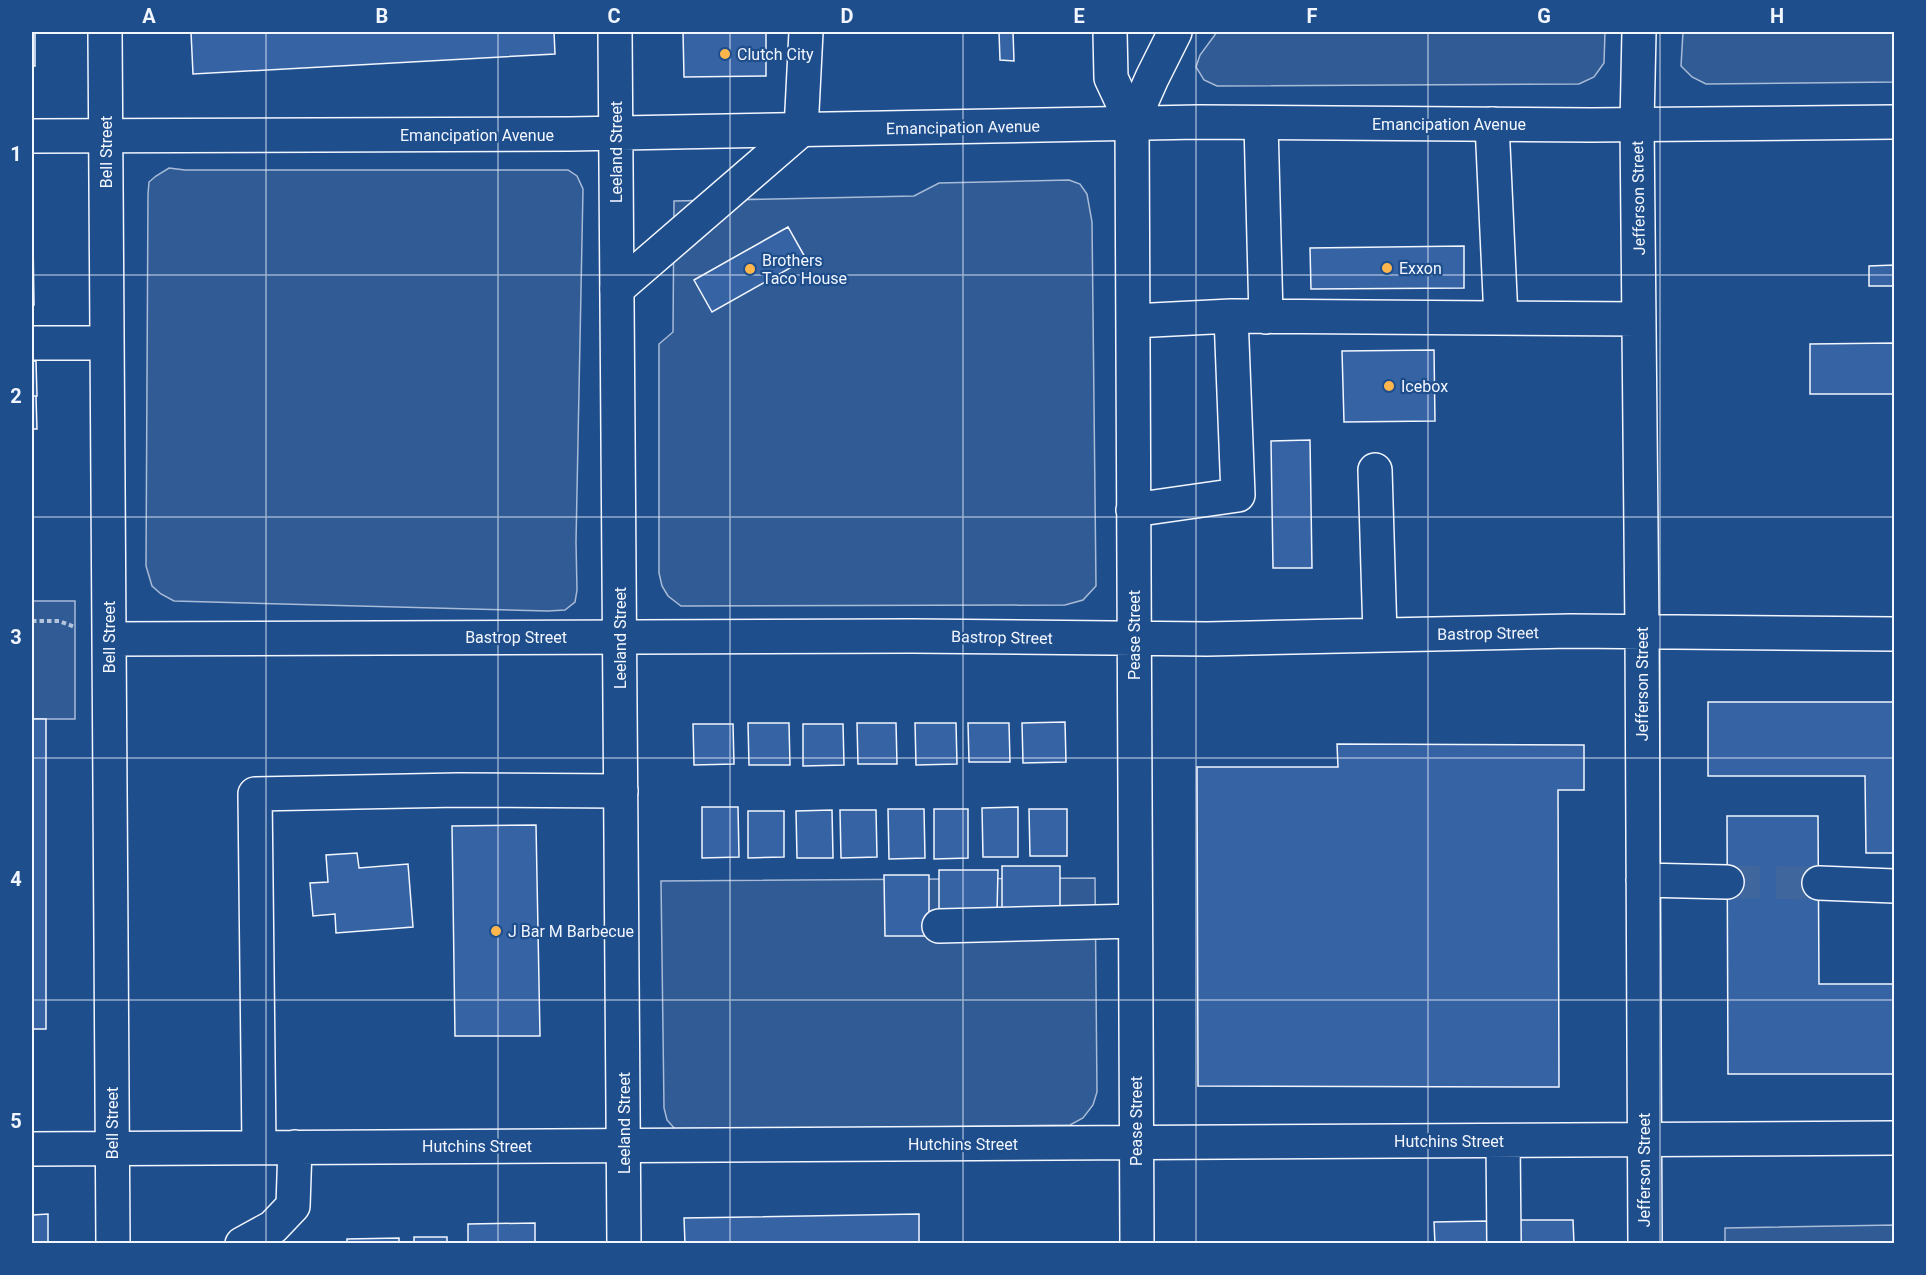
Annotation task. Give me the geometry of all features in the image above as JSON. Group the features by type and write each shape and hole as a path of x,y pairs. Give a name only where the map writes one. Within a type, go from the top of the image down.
{"main road":[{"name":"Bell Street","path":"105,32 113,1244"},
{"name":"Leeland Street","path":"615,32 624,1244"},
{"path":"617,289 801,130 806,32"},
{"name":"Pease Street","path":"1110,32 1111,78 1132,123 1137,1244"},
{"path":"1132,123 1176,32"},
{"name":"Jefferson Street","path":"1639,32 1637,124 1645,1244"},
{"name":"Emancipation Avenue","path":"32,136 616,134 1199,122 1492,124 1894,122"},
{"path":"1261,123 1266,317"},
{"path":"1492,124 1501,318"},
{"path":"1134,510 1238,495 1231,316"},
{"path":"1132,321 1231,316 1639,319"},
{"path":"32,343 107,343"},
{"path":"1375,470 1380,635"},
{"name":"Bastrop Street","path":"109,639 620,636 1134,639 1642,631 1894,634"},
{"path":"259,1147 255,794 458,790 621,791"},
{"path":"1643,880 1727,882"},
{"path":"1819,883 1894,886"},
{"path":"939,926 1135,921"},
{"name":"Hutchins Street","path":"32,1149 1894,1138"},
{"path":"1503,1140 1504,1244"},
{"path":"242,1244 273,1227 293,1206 295,1147"}],"path":[{"path":"32,621 59,621 109,639"}],"shaded area":[{"path":"1217,32 1605,32 1604,63 1594,77 1579,84 1217,86 1204,80 1196,67 1200,55"},
{"path":"1683,32 1894,32 1894,82 1706,84 1692,77 1681,66"},
{"path":"169,168 185,170 568,170 577,176 583,189 575,602 565,610 548,611 174,601 152,586 146,566 148,194 149,182"},
{"path":"1069,180 1080,184 1087,194 1092,222 1096,586 1083,600 1065,605 681,606 668,596 662,586 659,573 659,344 673,332 674,201 914,196 939,183","holes":["788,227 806,259 694,280"]},
{"path":"32,601 75,601 75,719 32,719"},
{"path":"1095,878 1097,1092 1093,1105 1083,1118 1070,1125 692,1130 675,1129 667,1120 664,1108 661,881"},
{"path":"1894,1225 1894,1243 1725,1243 1725,1228"}],"building":[{"path":"32,32 35,32 35,66 32,66"},
{"path":"191,32 554,32 555,54 193,74"},
{"name":"Clutch City","path":"683,32 766,32 766,76 684,77"},
{"path":"999,32 1013,32 1014,61 1000,60"},
{"name":"Brothers Taco House","path":"788,227 806,259 712,312 694,280"},
{"path":"33,239 34,305 32,305"},
{"name":"Exxon","path":"1464,246 1464,288 1311,289 1310,248"},
{"path":"1894,265 1894,286 1869,286 1869,266"},
{"path":"1894,343 1894,394 1810,394 1810,344"},
{"name":"Icebox","path":"1434,350 1435,421 1344,422 1342,351"},
{"path":"32,361 36,361 37,396 32,396"},
{"path":"32,396 36,396 37,429 32,429"},
{"path":"1310,440 1312,568 1273,568 1271,441"},
{"path":"1708,702 1894,702 1894,853 1866,853 1865,776 1708,776"},
{"path":"32,719 46,719 46,1029 32,1029"},
{"path":"1065,722 1066,762 1023,763 1022,723"},
{"path":"748,723 789,723 790,765 749,765"},
{"path":"857,723 896,723 897,764 858,764"},
{"path":"915,723 956,723 957,764 916,765"},
{"path":"968,723 1009,723 1010,762 969,762"},
{"path":"693,724 733,724 734,764 694,765"},
{"path":"803,724 843,724 844,765 803,766"},
{"path":"1337,744 1584,745 1584,790 1558,790 1559,1087 1198,1086 1197,767 1338,767"},
{"path":"702,807 738,807 739,857 702,858"},
{"path":"1018,807 1018,857 983,857 982,808"},
{"path":"888,809 924,809 925,858 889,859"},
{"path":"934,809 968,809 968,858 934,859"},
{"path":"1029,809 1067,809 1067,856 1030,856"},
{"path":"832,810 833,858 797,858 796,811"},
{"path":"840,810 876,810 877,857 841,858"},
{"path":"748,811 784,811 784,857 748,858"},
{"path":"1727,816 1818,816 1819,984 1894,984 1894,1074 1728,1074"},
{"name":"J Bar M Barbecue","path":"536,825 540,1036 455,1036 452,826"},
{"path":"357,853 359,868 408,864 413,927 336,933 335,914 313,916 310,883 328,882 326,855"},
{"path":"1002,866 1060,866 1060,909 1002,909"},
{"path":"939,870 998,870 997,912 939,912"},
{"path":"884,875 929,875 929,936 885,936"},
{"path":"48,1214 48,1244 32,1244 32,1215"},
{"path":"919,1214 919,1244 685,1244 684,1218"},
{"path":"1518,1220 1573,1220 1574,1244 1518,1244"},
{"path":"1488,1221 1488,1244 1435,1244 1434,1222"},
{"path":"535,1223 535,1244 468,1244 468,1224"},
{"path":"414,1237 447,1237 447,1244 414,1244"},
{"path":"399,1238 399,1244 347,1244 347,1239"}],"tunnel":[{"path":"1727,882 1819,883"}],"place":[{"name":"Clutch City","path":"725,54"},
{"name":"Exxon","path":"1387,268"},
{"name":"Brothers Taco House","path":"750,269"},
{"name":"Icebox","path":"1389,386"},
{"name":"J Bar M Barbecue","path":"496,931"}]}
